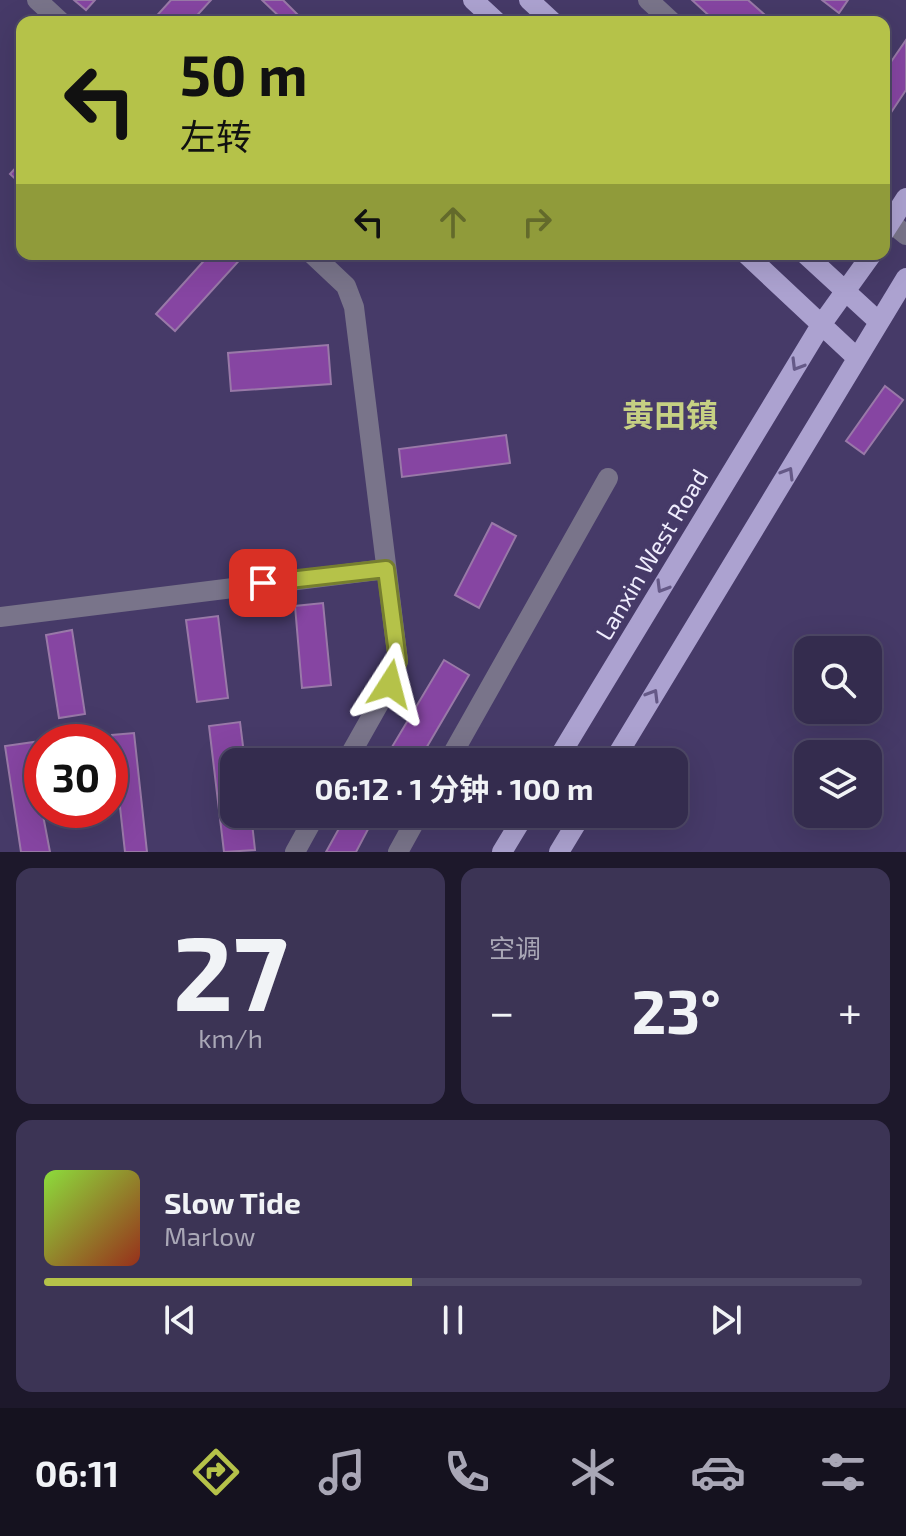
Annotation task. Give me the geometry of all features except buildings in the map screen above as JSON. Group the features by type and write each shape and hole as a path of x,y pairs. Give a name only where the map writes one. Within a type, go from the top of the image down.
{"main road":[{"path":"473,0 490,16"},
{"path":"529,0 546,16"},
{"path":"892,227 906,198"},
{"path":"752,260 857,358"},
{"path":"812,260 879,322"},
{"name":"Lanxin West Road","path":"564,748 821,325 867,260"},
{"path":"621,748 906,278"},
{"path":"502,852 517,828"},
{"path":"559,852 574,828"}],"street":[{"path":"37,0 54,16"},
{"path":"648,0 665,16"},
{"path":"318,260 346,286 354,307 398,661 390,684 354,748"},
{"path":"456,748 608,478"},
{"path":"0,617 386,569"},
{"path":"295,852 308,828"},
{"path":"398,852 411,828"}],"district":[{"name":"黄田镇","path":"670,414"}],"route":[{"path":"263,583 386,569 398,661 390,684"}]}
